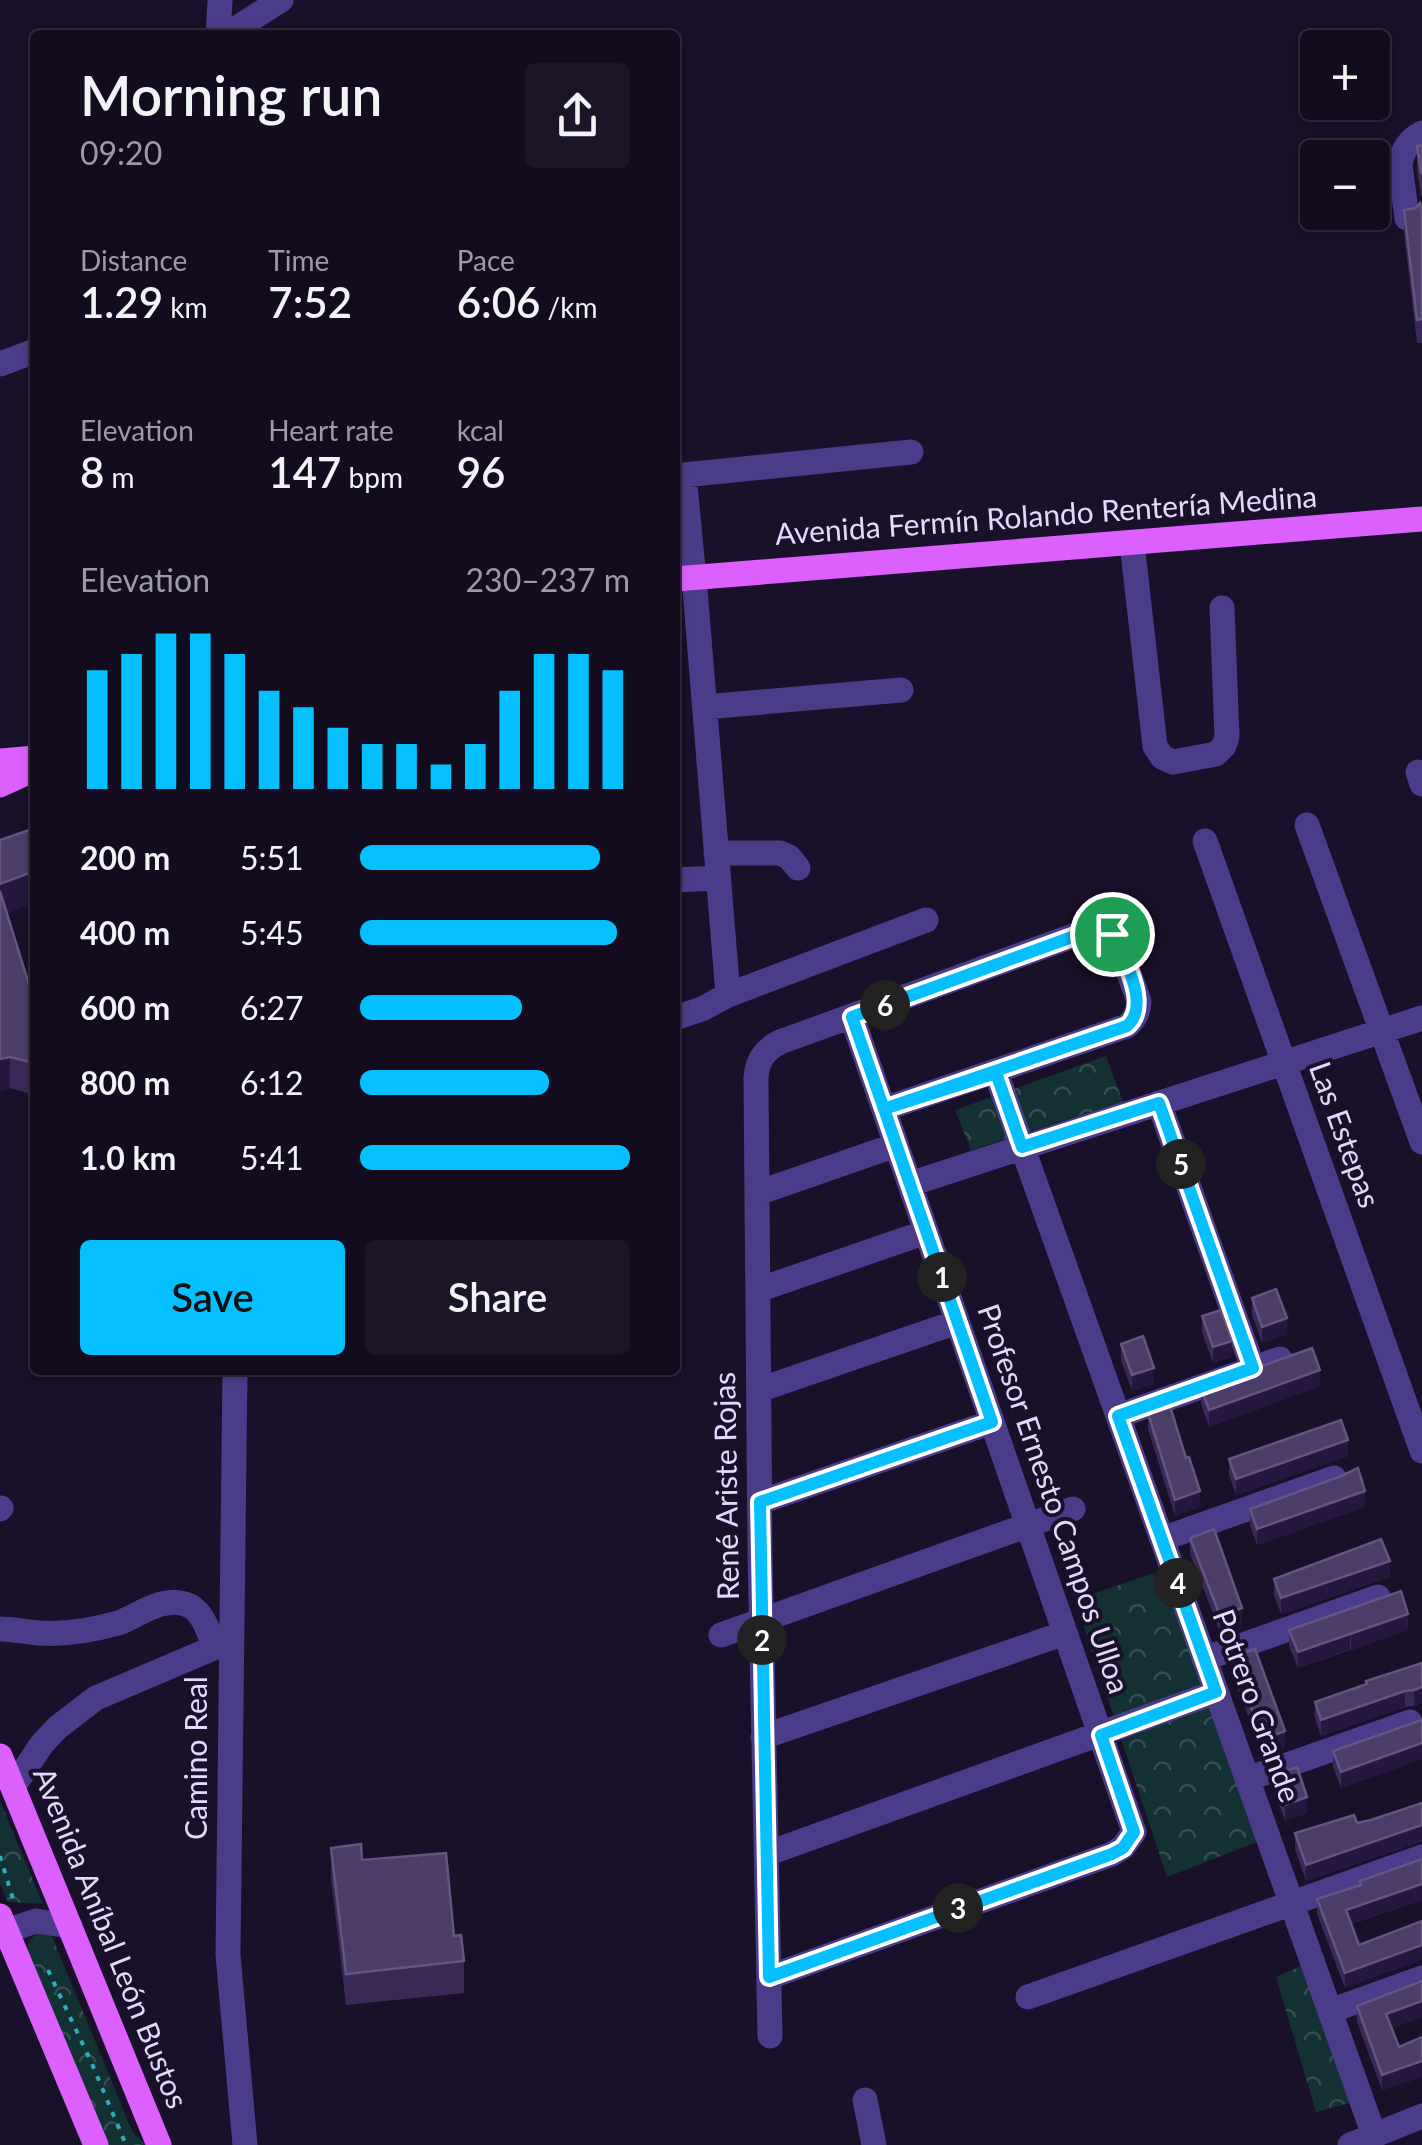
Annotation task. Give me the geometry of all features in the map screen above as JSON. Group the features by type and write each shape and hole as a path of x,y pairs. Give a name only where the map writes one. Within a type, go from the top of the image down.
{"main road":[{"name":"Avenida Fermín Rolando Rentería Medina","path":"685,578 1415,516"},
{"path":"0,761 30,758"},
{"path":"0,786 30,771"},
{"name":"Avenida Aníbal León Bustos","path":"0,1756 159,2145"},
{"path":"7,1926 96,2145"}],"street":[{"path":"220,0 222,30"},
{"path":"230,30 281,0"},
{"path":"1407,218 1400,165 1410,142 1422,134"},
{"path":"0,364 30,353"},
{"path":"728,995 704,707 685,578 684,475 911,452"},
{"path":"1132,543 1155,746 1162,757 1174,762 1216,754 1227,738 1222,608"},
{"path":"704,707 900,690"},
{"path":"1307,826 1422,1142"},
{"name":"Las Estepas","path":"1206,841 1422,1451"},
{"path":"680,878 780,853 790,856 798,868"},
{"path":"680,1016 926,920"},
{"path":"852,1017 1084,932 1103,929 1118,941 1139,1001 1134,1020 1119,1030 884,1109"},
{"name":"René Ariste Rojas","path":"770,2036 756,1078 762,1056 780,1042 852,1017"},
{"name":"Profesor Ernesto Campos Ulloa","path":"769,1977 1112,1854 1123,1848 1134,1832 852,1017"},
{"path":"910,1184 1422,1018"},
{"name":"Potrero Grande","path":"996,1073 1330,2011 1362,2140"},
{"path":"1159,1103 1253,1368"},
{"path":"758,1193 896,1145"},
{"path":"758,1290 926,1232"},
{"path":"759,1390 958,1322"},
{"path":"1118,1416 1280,1358"},
{"name":"Camino Real","path":"235,1375 223,1644 228,1955 246,2145"},
{"path":"760,1502 992,1422"},
{"path":"1162,1539 1334,1478"},
{"path":"721,1635 1073,1509"},
{"path":"1204,1659 1378,1597"},
{"path":"0,1630 74,1632 118,1622 166,1602 181,1602 198,1612 223,1644 96,1698 58,1727 12,1787"},
{"path":"763,1737 1066,1634"},
{"path":"766,1854 1216,1692"},
{"path":"1248,1780 1410,1722"},
{"path":"1028,1998 1422,1857"},
{"path":"7,1926 36,1921 70,1926"},
{"path":"1330,2011 1422,1978"},
{"path":"865,2100 874,2145"},
{"path":"1362,2140 1422,2116"}],"path":[{"path":"0,1856 7,1926"},
{"path":"46,1967 126,2145"}],"green space":[{"path":"1106,1056 1123,1102 971,1150 955,1110"},
{"path":"1163,1570 1260,1841 1167,1877 1075,1600"},
{"path":"0,1801 43,1904 8,1902 0,1884"},
{"path":"49,1929 133,2133 147,2145 106,2145 27,1951 34,1936"},
{"path":"1301,1966 1350,2103 1316,2112 1276,1977"}],"building":[{"path":"1422,145 1422,173 1421,173 1417,146"},
{"path":"1420,203 1422,319 1417,320 1404,210"},
{"path":"30,830 30,873 0,884 0,840"},
{"path":"0,891 30,988 30,1062 0,1059"},
{"path":"1276,1289 1287,1318 1262,1327 1252,1298"},
{"path":"1221,1310 1232,1341 1213,1347 1202,1316"},
{"path":"1143,1336 1154,1368 1132,1375 1121,1344"},
{"path":"1312,1348 1320,1370 1209,1410 1201,1388"},
{"path":"1170,1406 1200,1491 1175,1500 1148,1413"},
{"path":"1341,1420 1348,1440 1236,1479 1229,1459"},
{"path":"1358,1468 1365,1491 1257,1529 1250,1509"},
{"path":"1214,1529 1242,1608 1220,1616 1190,1538"},
{"path":"1381,1539 1390,1561 1281,1598 1274,1579"},
{"path":"1401,1591 1408,1614 1298,1652 1289,1630"},
{"path":"1255,1649 1285,1731 1264,1739 1231,1658"},
{"path":"1422,1663 1422,1687 1321,1720 1315,1702"},
{"path":"1422,1720 1422,1743 1341,1772 1333,1751"},
{"path":"1297,1767 1307,1797 1285,1805 1274,1775"},
{"path":"1422,1803 1422,1825 1306,1865 1295,1833 1354,1815 1357,1823 1371,1820"},
{"path":"361,1844 362,1860 446,1853 454,1936 461,1935 464,1961 346,1974 331,1848"},
{"path":"1422,1859 1422,1884 1346,1910 1359,1945 1422,1921 1422,1945 1345,1973 1317,1899"},
{"path":"1422,1981 1422,2001 1386,2014 1399,2047 1422,2037 1422,2061 1382,2075 1357,2006"}],"route":[{"path":"1112,934 1094,929 852,1017 884,1109 996,1073 1022,1147 1159,1103 1253,1368 1118,1416 1216,1692 1101,1735 1134,1832 1123,1848 769,1977 760,1502 992,1422 884,1109 1127,1026 1134,1020 1139,1001 1112,934"}]}
